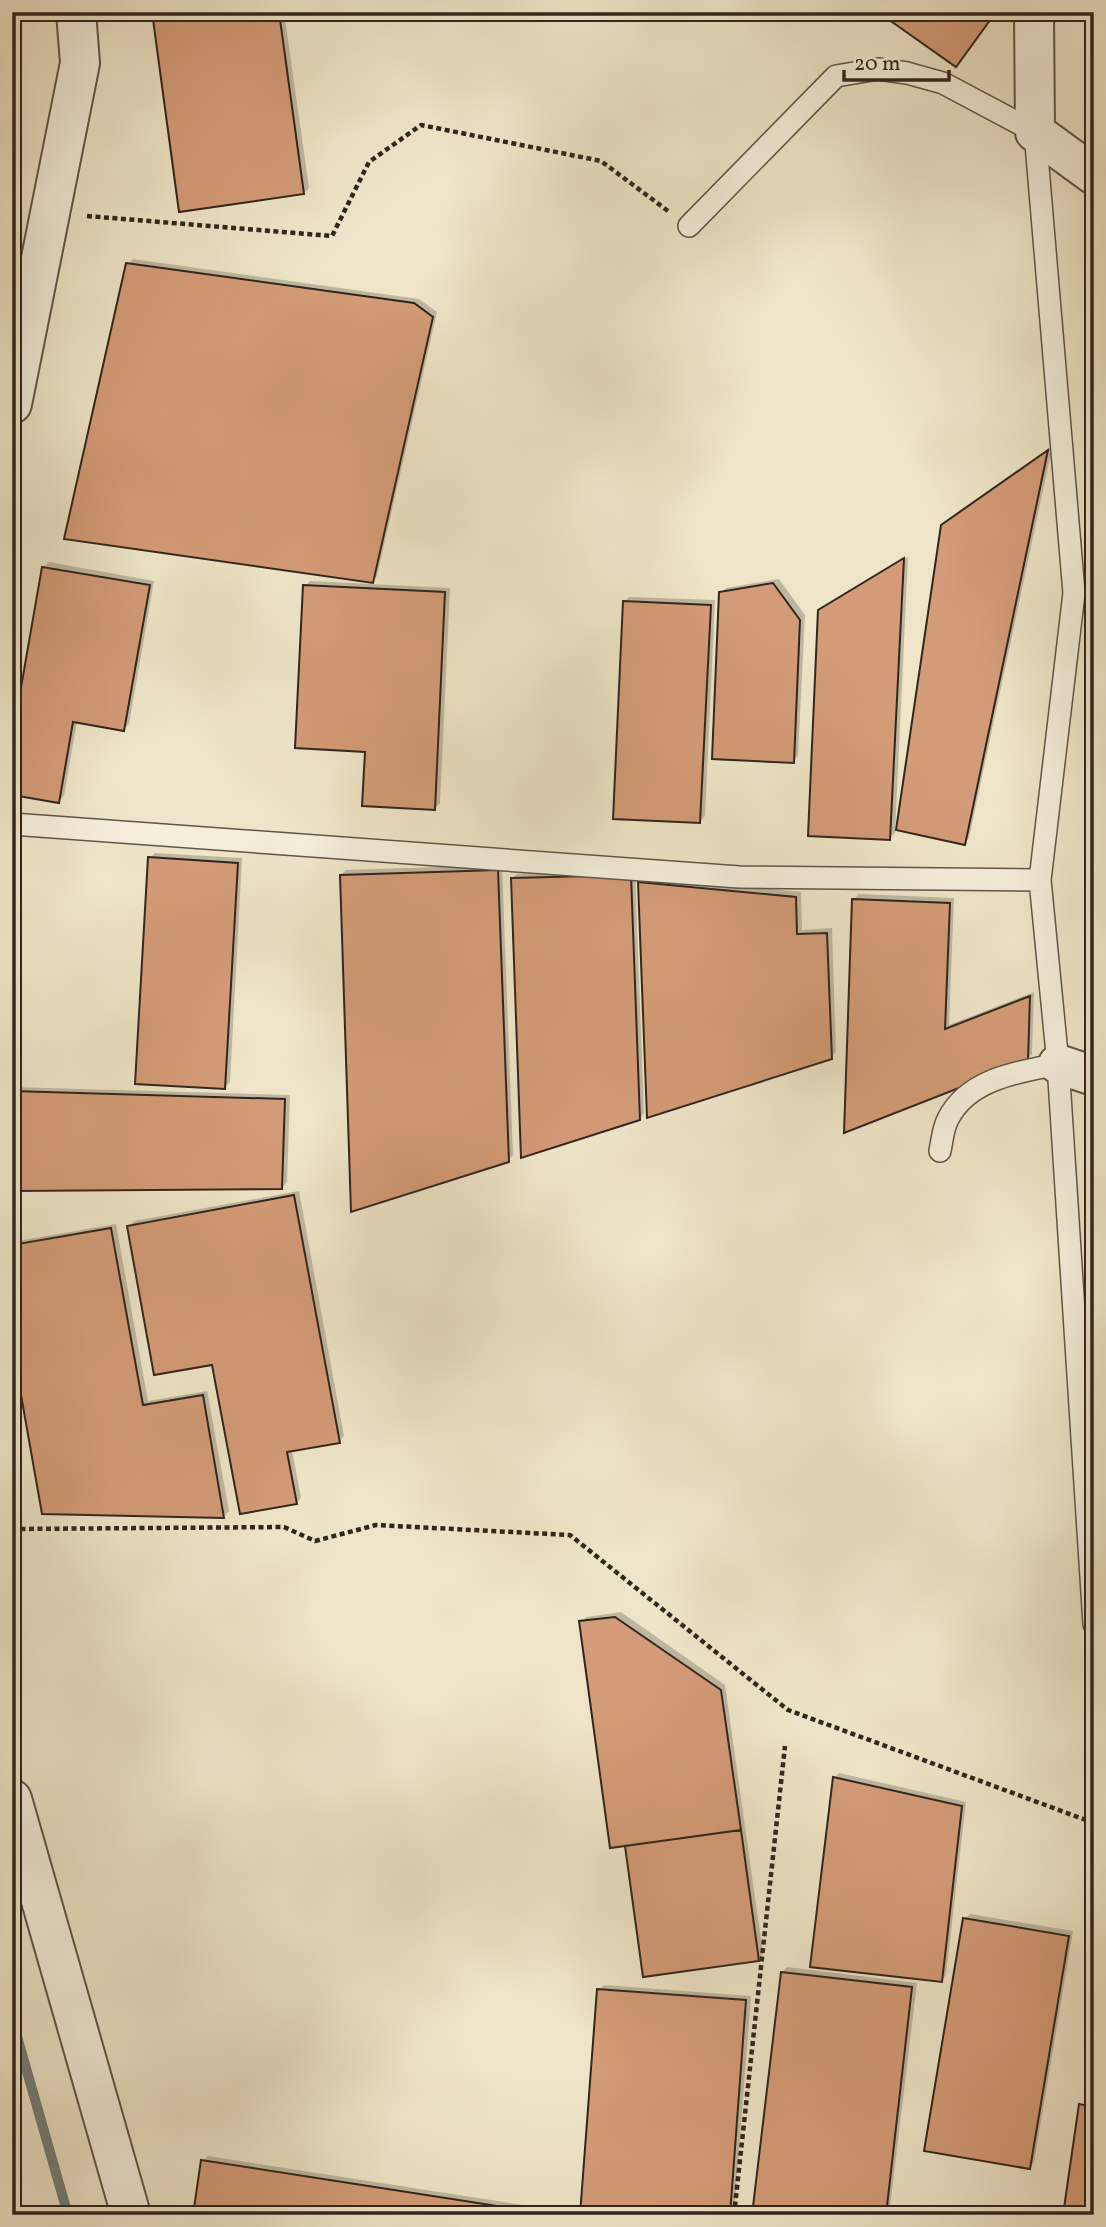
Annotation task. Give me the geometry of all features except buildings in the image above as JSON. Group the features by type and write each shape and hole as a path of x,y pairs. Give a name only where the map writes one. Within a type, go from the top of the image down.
{"street":[{"path":"12,404 80,63 76,12"},
{"path":"1034,12 1035,132 1094,175"},
{"path":"1058,1064 1094,1076"},
{"path":"12,1799 131,2215"}],"lane":[{"path":"689,226 836,76 878,69 908,73 943,83 1035,132 1074,593 1040,880 1058,1064 1094,1624"},
{"path":"12,824 739,877 1040,880"},
{"path":"940,1151 947,1121 962,1097 1012,1073 1058,1064"}],"path":[{"path":"50,214 332,236 369,162 421,125 601,161 689,226"},
{"path":"12,1529 284,1527 315,1541 376,1525 569,1535 788,1710 1094,1823"},
{"path":"734,2215 785,1746"}],"waterway":[{"path":"12,14 15,27 12,41"},
{"path":"12,2019 68,2215"}]}
